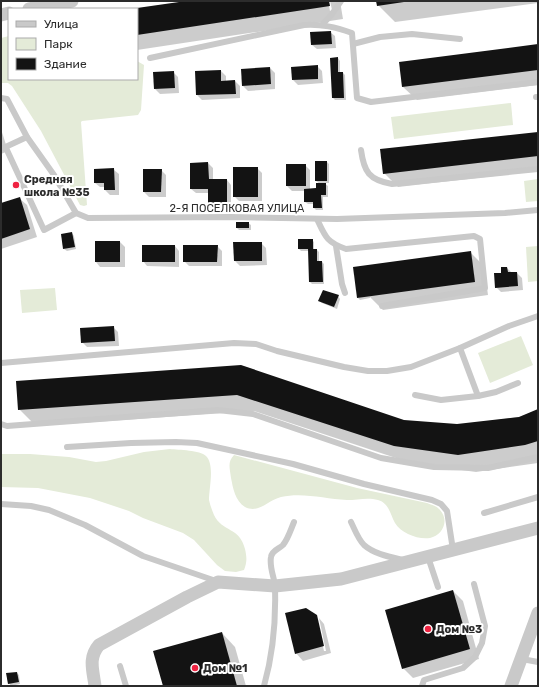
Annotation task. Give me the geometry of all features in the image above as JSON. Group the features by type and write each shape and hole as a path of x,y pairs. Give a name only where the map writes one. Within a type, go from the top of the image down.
{"street":[{"path":"34,8 72,1"},
{"path":"95,686 92,660 94,651 99,645 187,597 218,582 275,586 341,579 538,528"},
{"path":"511,686 538,613"}],"lane":[{"path":"322,24 332,14 341,1"},
{"path":"150,58 304,25 322,24 335,26 352,32 357,98 371,102 538,82"},
{"path":"353,44 380,36 407,34 460,39"},
{"path":"1,98 7,99 27,137 54,175 76,213 44,230 4,148 27,137"},
{"path":"361,150 363,164 373,178 381,182 392,184 538,169"},
{"name":"2-Я ПОСЕЛКОВАЯ УЛИЦА","path":"76,213 88,218 237,217 317,219 505,213 538,210"},
{"path":"317,219 325,237 336,246 346,249 474,236 480,239 485,288 382,306"},
{"path":"336,246 342,284 345,293"},
{"path":"1,364 234,343 256,344 285,353 344,367 368,371 387,371 411,367 460,348 509,326 538,316"},
{"path":"460,348 478,396"},
{"path":"415,395 441,400 478,396 496,392 518,383"},
{"path":"1,424 15,425 218,410 252,414 381,458 434,467 488,468 538,457"},
{"path":"67,447 146,442 197,444 293,464 364,484 432,500 441,504 447,511 453,550"},
{"path":"484,513 538,497"},
{"path":"1,504 31,506 49,510 85,525 143,556 218,582"},
{"path":"264,686 274,641 275,586 272,575 271,557 273,552 281,548 285,543 294,522"},
{"path":"351,522 364,545 382,555 409,561"},
{"path":"428,556 438,587"},
{"path":"422,686 424,680 463,668 475,656 482,643 485,626 474,584"},
{"path":"522,659 538,662"},
{"path":"120,666 126,686"}],"green space":[{"path":"8,36 8,80 138,80 138,62 144,65 141,110 138,115 81,122 87,205 80,205 41,131 12,86 8,83 1,83 1,38"},
{"path":"511,103 513,125 394,139 391,117"},
{"path":"538,179 538,201 526,202 524,181"},
{"path":"538,246 538,281 528,282 526,247"},
{"path":"55,288 57,310 22,313 20,290"},
{"path":"521,336 533,365 490,383 478,353"},
{"path":"170,449 203,454 209,460 211,471 210,506 217,520 235,533 243,542 246,557 244,570 236,572 225,571 217,565 194,540 183,533 143,518 129,511 90,498 38,488 1,487 1,454 30,454 69,457 96,462 144,452"},
{"path":"234,455 357,488 427,503 440,510 443,514 443,527 434,537 415,537 398,527 389,509 382,501 370,499 347,500 298,495 281,497 259,508 250,509 245,507 239,501 234,490 230,460"}],"building":[{"path":"186,1 329,1 330,6 138,35 137,8"},
{"path":"376,1 404,1 404,2 377,6"},
{"path":"331,31 332,44 311,45 310,32"},
{"path":"538,44 538,70 402,87 399,62"},
{"path":"338,57 338,72 343,72 344,98 332,98 330,58"},
{"path":"318,65 318,79 292,80 291,67"},
{"path":"270,67 271,84 242,86 241,69"},
{"path":"221,70 221,81 235,80 236,94 196,95 195,71"},
{"path":"174,71 175,88 154,89 153,72"},
{"path":"538,132 538,156 383,174 380,149"},
{"path":"315,161 327,161 327,181 315,181"},
{"path":"208,162 209,179 227,179 227,207 208,207 208,189 190,189 190,163"},
{"path":"286,164 306,164 306,186 286,186"},
{"path":"233,167 258,167 258,197 233,197"},
{"path":"114,168 115,190 104,190 104,183 94,183 94,169"},
{"path":"143,169 162,169 161,192 143,192"},
{"path":"316,183 326,183 326,195 321,195 322,208 313,208 313,202 304,202 304,189 316,188"},
{"path":"20,197 30,229 1,239 1,203"},
{"path":"236,222 249,222 249,228 236,228"},
{"path":"72,232 75,247 63,249 61,234"},
{"path":"298,239 313,239 313,249 317,249 317,261 322,261 323,282 309,282 308,249 298,249"},
{"path":"95,241 120,241 120,262 95,262"},
{"path":"233,242 262,242 262,261 234,261"},
{"path":"142,245 175,245 175,262 142,262"},
{"path":"183,245 218,245 217,262 183,262"},
{"path":"471,251 475,282 357,298 353,267"},
{"path":"501,267 507,267 508,272 517,272 518,286 495,288 494,273 501,273"},
{"path":"323,290 339,295 334,307 318,301"},
{"path":"114,326 115,341 81,343 80,328"},
{"path":"241,365 404,420 457,424 519,417 538,409 538,441 525,445 458,455 394,446 237,395 18,410 16,381"},
{"name":"Дом №3","path":"453,590 470,649 402,669 385,610"},
{"path":"306,608 317,615 324,646 295,654 285,613"},
{"name":"Дом №1","path":"222,632 237,686 163,686 153,651"},
{"path":"17,672 19,682 8,684 6,673"}],"place":[{"name":"Средняя школа №35","path":"16,185"},
{"name":"Дом №3","path":"428,629"},
{"name":"Дом №1","path":"195,668"}]}
